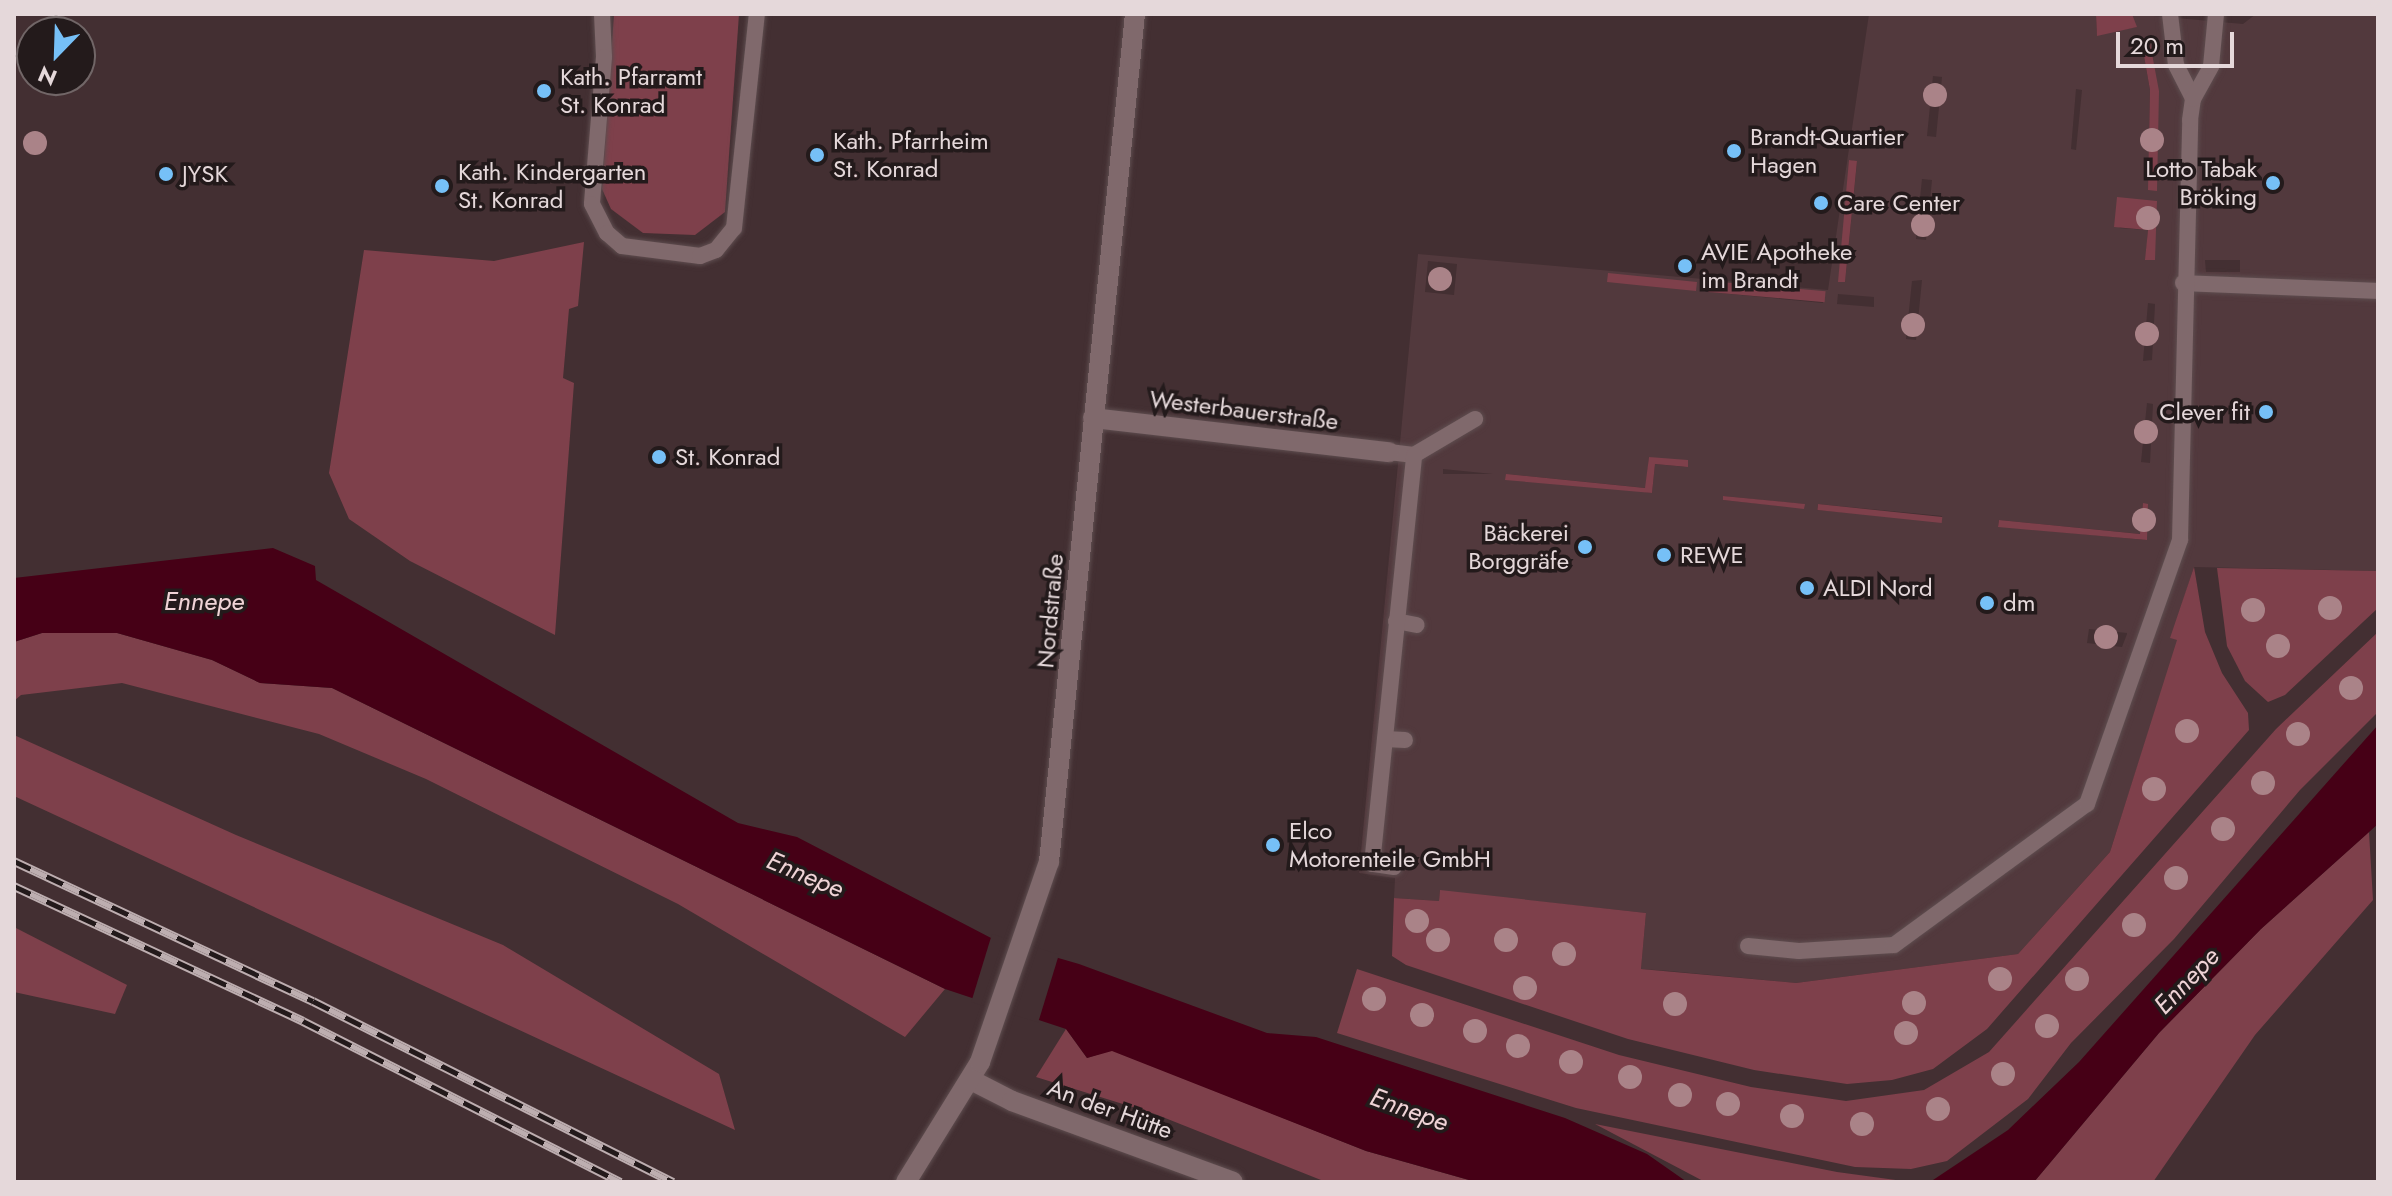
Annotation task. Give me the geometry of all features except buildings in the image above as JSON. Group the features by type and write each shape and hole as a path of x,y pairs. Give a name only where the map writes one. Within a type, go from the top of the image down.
{"street":[{"name":"Nordstraße","path":"906,1182 971,1080 987,1044 1041,895 1054,835 1135,14"},
{"name":"Westerbauerstraße","path":"1093,418 1389,452"},
{"name":"An der Hütte","path":"971,1080 1012,1101 1233,1182"}],"lane":[{"path":"602,14 604,57 592,204 607,233 622,246 700,256 716,250 734,228 757,14"},
{"path":"2170,14 2176,65 2193,99"},
{"path":"1748,946 1799,951 1894,945 2087,804 2180,540 2183,283 2193,99 2211,66 2216,14"},
{"path":"2183,283 2378,291"},
{"path":"1389,452 1414,455 1475,419"},
{"path":"1394,867 1372,864 1414,455"},
{"path":"1396,621 1417,625"},
{"path":"1385,739 1405,740"}],"shaded area":[{"path":"614,14 739,14 725,212 695,235 643,233 611,209 602,189"},
{"path":"1869,14 2096,14 2097,35 2136,27 2132,14 2243,24 2256,14 2378,14 2378,571 2194,567 2171,638 2178,640 2110,852 2018,954 1796,983 1641,969 1646,913 1440,891 1439,901 1394,898 1395,878 1359,873 1418,254 1828,290","holes":["2148,38 2156,191 2149,147 2150,90 2141,39","1933,76 1942,77 1936,137 1927,136","2076,89 2082,90 2076,150 2071,149","1850,160 1857,162 1845,282","1922,179 1932,180 1926,240 1916,239","2157,202 2146,260 2148,230 2119,228","2205,260 2240,260 2240,272 2206,272","1428,261 1457,264 1454,295 1425,292","1922,280 1916,340 1906,339 1912,281","1709,292 1825,293 1823,303","1838,294 1874,297 1874,307 1837,304","2148,303 2155,304 2152,360 2143,361","2147,403 2153,404 2150,463 2141,462","1649,457 1687,467 1655,464 1652,493 1506,474 1646,488","1443,469 1493,474 1443,474","1723,496 1804,504 1804,508 1723,500","1818,504 1942,516 1942,521 1817,510","2143,504 2148,505 2146,540 1998,526 1999,520 2141,534","2089,629 2127,633 2122,647 2087,643"]},
{"path":"2096,14 2132,14 2137,27 2097,36"},
{"path":"2149,38 2159,91 2157,191 2148,190 2150,90 2141,39"},
{"path":"1849,160 1857,161 1845,282 1838,282"},
{"path":"2117,197 2157,201 2155,260 2145,260 2148,230 2114,227"},
{"path":"584,242 578,306 569,309 563,378 574,383 555,635 410,561 349,519 329,473 364,250 494,261"},
{"path":"1608,273 1697,282 1696,291 1607,282"},
{"path":"1709,281 1826,291 1825,302 1708,292"},
{"path":"1649,457 1688,460 1688,467 1655,464 1652,493 1505,480 1506,474 1645,488"},
{"path":"1723,496 1805,504 1804,509 1723,500"},
{"path":"2143,503 2148,504 2147,540 1998,527 1999,520 2140,534"},
{"path":"1818,504 1942,517 1942,523 1817,510"},
{"path":"2194,567 2205,632 2222,673 2248,713 2249,730 1987,1029 1933,1069 1892,1080 1847,1084 1754,1070 1628,1039 1406,965 1392,956 1394,898 1439,901 1440,890 1646,913 1641,969 1796,983 2018,954 2110,852 2177,640 2170,638"},
{"path":"2217,568 2378,571 2378,608 2285,695 2268,702 2245,681 2227,646"},
{"path":"2378,632 2378,712 2300,790 2174,939 2071,1043 2028,1099 1947,1161 1911,1169 1855,1167 1576,1108 1337,1033 1357,969 1619,1055 1751,1087 1846,1101 1924,1090 1989,1052 2276,729"},
{"path":"42,633 117,633 212,660 260,683 332,688 945,989 905,1037 678,904 426,779 319,734 122,683 21,695 14,701 14,642"},
{"path":"14,735 236,835 503,945 719,1074 735,1130 14,796"},
{"path":"2369,832 2373,900 2255,1035 2153,1182 2034,1182 2159,1033 2261,929"},
{"path":"14,927 127,985 115,1014 14,992"},
{"path":"1066,1029 1087,1058 1112,1050 1366,1151 1476,1182 1326,1182 1155,1114 1036,1077"},
{"path":"1595,1124 1837,1172 1903,1181 1705,1182"}],"water":[{"name":"Ennepe","path":"273,548 315,566 316,580 738,823 797,837 993,939 1079,964 1267,1033 1316,1037 1565,1118 1647,1154 1687,1182 1476,1182 1366,1151 1112,1051 1087,1058 1066,1029 945,989 332,688 260,683 212,660 117,633 42,633 14,642 14,578"},
{"name":"Ennepe","path":"2378,725 2378,824 2261,929 2159,1033 2034,1182 1930,1182 2008,1130 2079,1062"}],"pier":[{"path":"992,934 1059,954 1038,1022 971,1002"}],"railway":[{"path":"14,861 313,1001 673,1182"},
{"path":"14,886 303,1021 621,1182"}],"place":[{"name":"Kath. Pfarramt St. Konrad","path":"544,91"},
{"name":"Brandt-Quartier Hagen","path":"1734,151"},
{"name":"Kath. Pfarrheim St. Konrad","path":"817,155"},
{"name":"JYSK","path":"166,174"},
{"name":"Lotto Tabak Bröking","path":"2273,183"},
{"name":"Kath. Kindergarten St. Konrad","path":"442,186"},
{"name":"Care Center","path":"1821,203"},
{"name":"AVIE Apotheke im Brandt","path":"1685,266"},
{"name":"Clever fit","path":"2266,412"},
{"name":"St. Konrad","path":"659,457"},
{"name":"Bäckerei Borggräfe","path":"1585,547"},
{"name":"REWE","path":"1664,555"},
{"name":"ALDI Nord","path":"1807,588"},
{"name":"dm","path":"1987,603"},
{"name":"Elco Motorenteile GmbH","path":"1273,845"}]}
